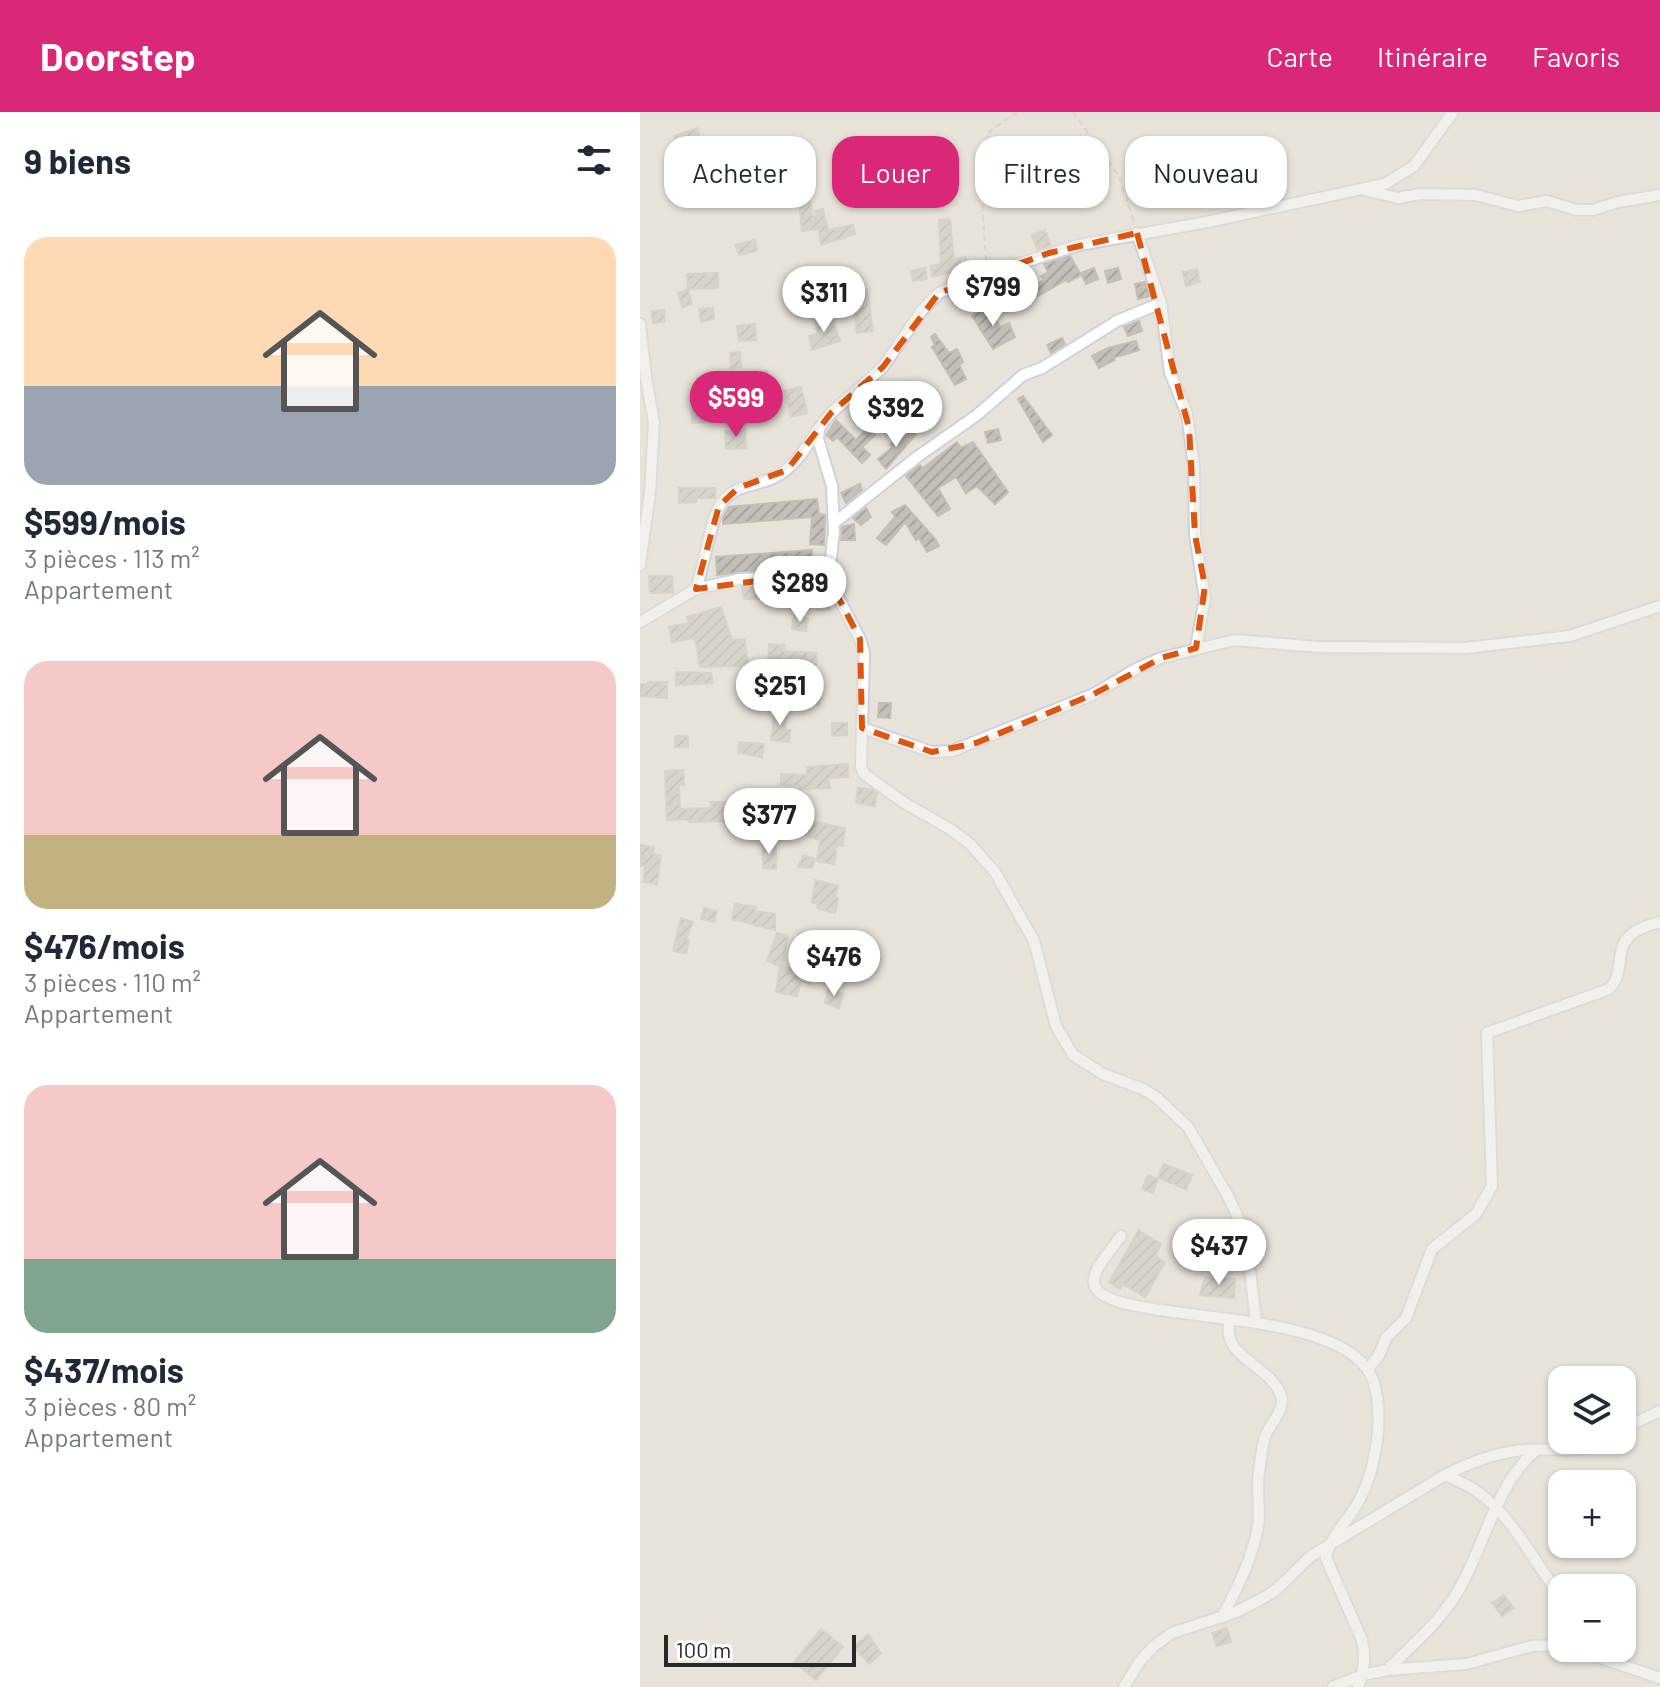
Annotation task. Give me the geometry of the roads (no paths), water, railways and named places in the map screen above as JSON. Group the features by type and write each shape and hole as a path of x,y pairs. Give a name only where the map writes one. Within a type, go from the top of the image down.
{"street":[{"path":"696,589 719,506 738,488 775,478 787,470 831,413 883,367 939,293 987,274 1079,245 1362,190 1396,179 1414,166 1453,112"},
{"path":"1362,190 1398,198 1420,194 1476,195 1518,206 1547,201 1576,210 1593,210 1660,195"},
{"path":"1137,233 1161,303 1170,372 1187,414 1194,466 1195,535 1205,598 1196,648"},
{"path":"834,523 917,457 986,408 1023,375 1042,368 1117,321 1161,303"},
{"path":"640,324 654,435 640,565"},
{"path":"640,622 696,589 740,579 814,575 830,567 834,523 832,486 820,448 819,428"},
{"path":"825,572 860,639 864,653 861,767 869,779 960,836 995,872 1034,941 1056,1026 1073,1055 1103,1074 1143,1089 1188,1127 1221,1182 1246,1235 1256,1322"},
{"path":"862,728 932,752 952,751 1094,694 1161,658 1234,640 1319,647 1466,648 1507,645 1570,636 1660,606"},
{"path":"1368,1369 1379,1355 1386,1338 1406,1318 1432,1249 1476,1214 1492,1186 1487,1033 1609,989 1616,980 1619,952 1625,941 1645,926 1660,922"},
{"path":"1121,1236 1097,1272 1094,1283 1098,1292 1124,1303 1256,1322 1305,1333 1335,1344 1356,1356 1368,1369 1373,1380 1378,1419 1372,1460 1360,1500 1330,1544 1326,1558 1365,1652 1363,1675 1358,1687"},
{"path":"1222,1617 1255,1539 1264,1437 1280,1410 1282,1400 1271,1379 1241,1355 1230,1340 1230,1320"},
{"path":"1636,1422 1660,1411"},
{"path":"1387,1670 1453,1599 1512,1475 1536,1450"},
{"path":"1124,1687 1140,1661 1172,1633 1251,1605 1276,1590 1303,1562 1445,1475 1462,1466 1507,1453 1548,1450"},
{"path":"1445,1475 1480,1493 1511,1524 1548,1577"},
{"path":"1333,1687 1363,1675 1387,1670 1466,1664 1532,1646 1548,1645"},
{"path":"1617,1662 1660,1678"}]}
